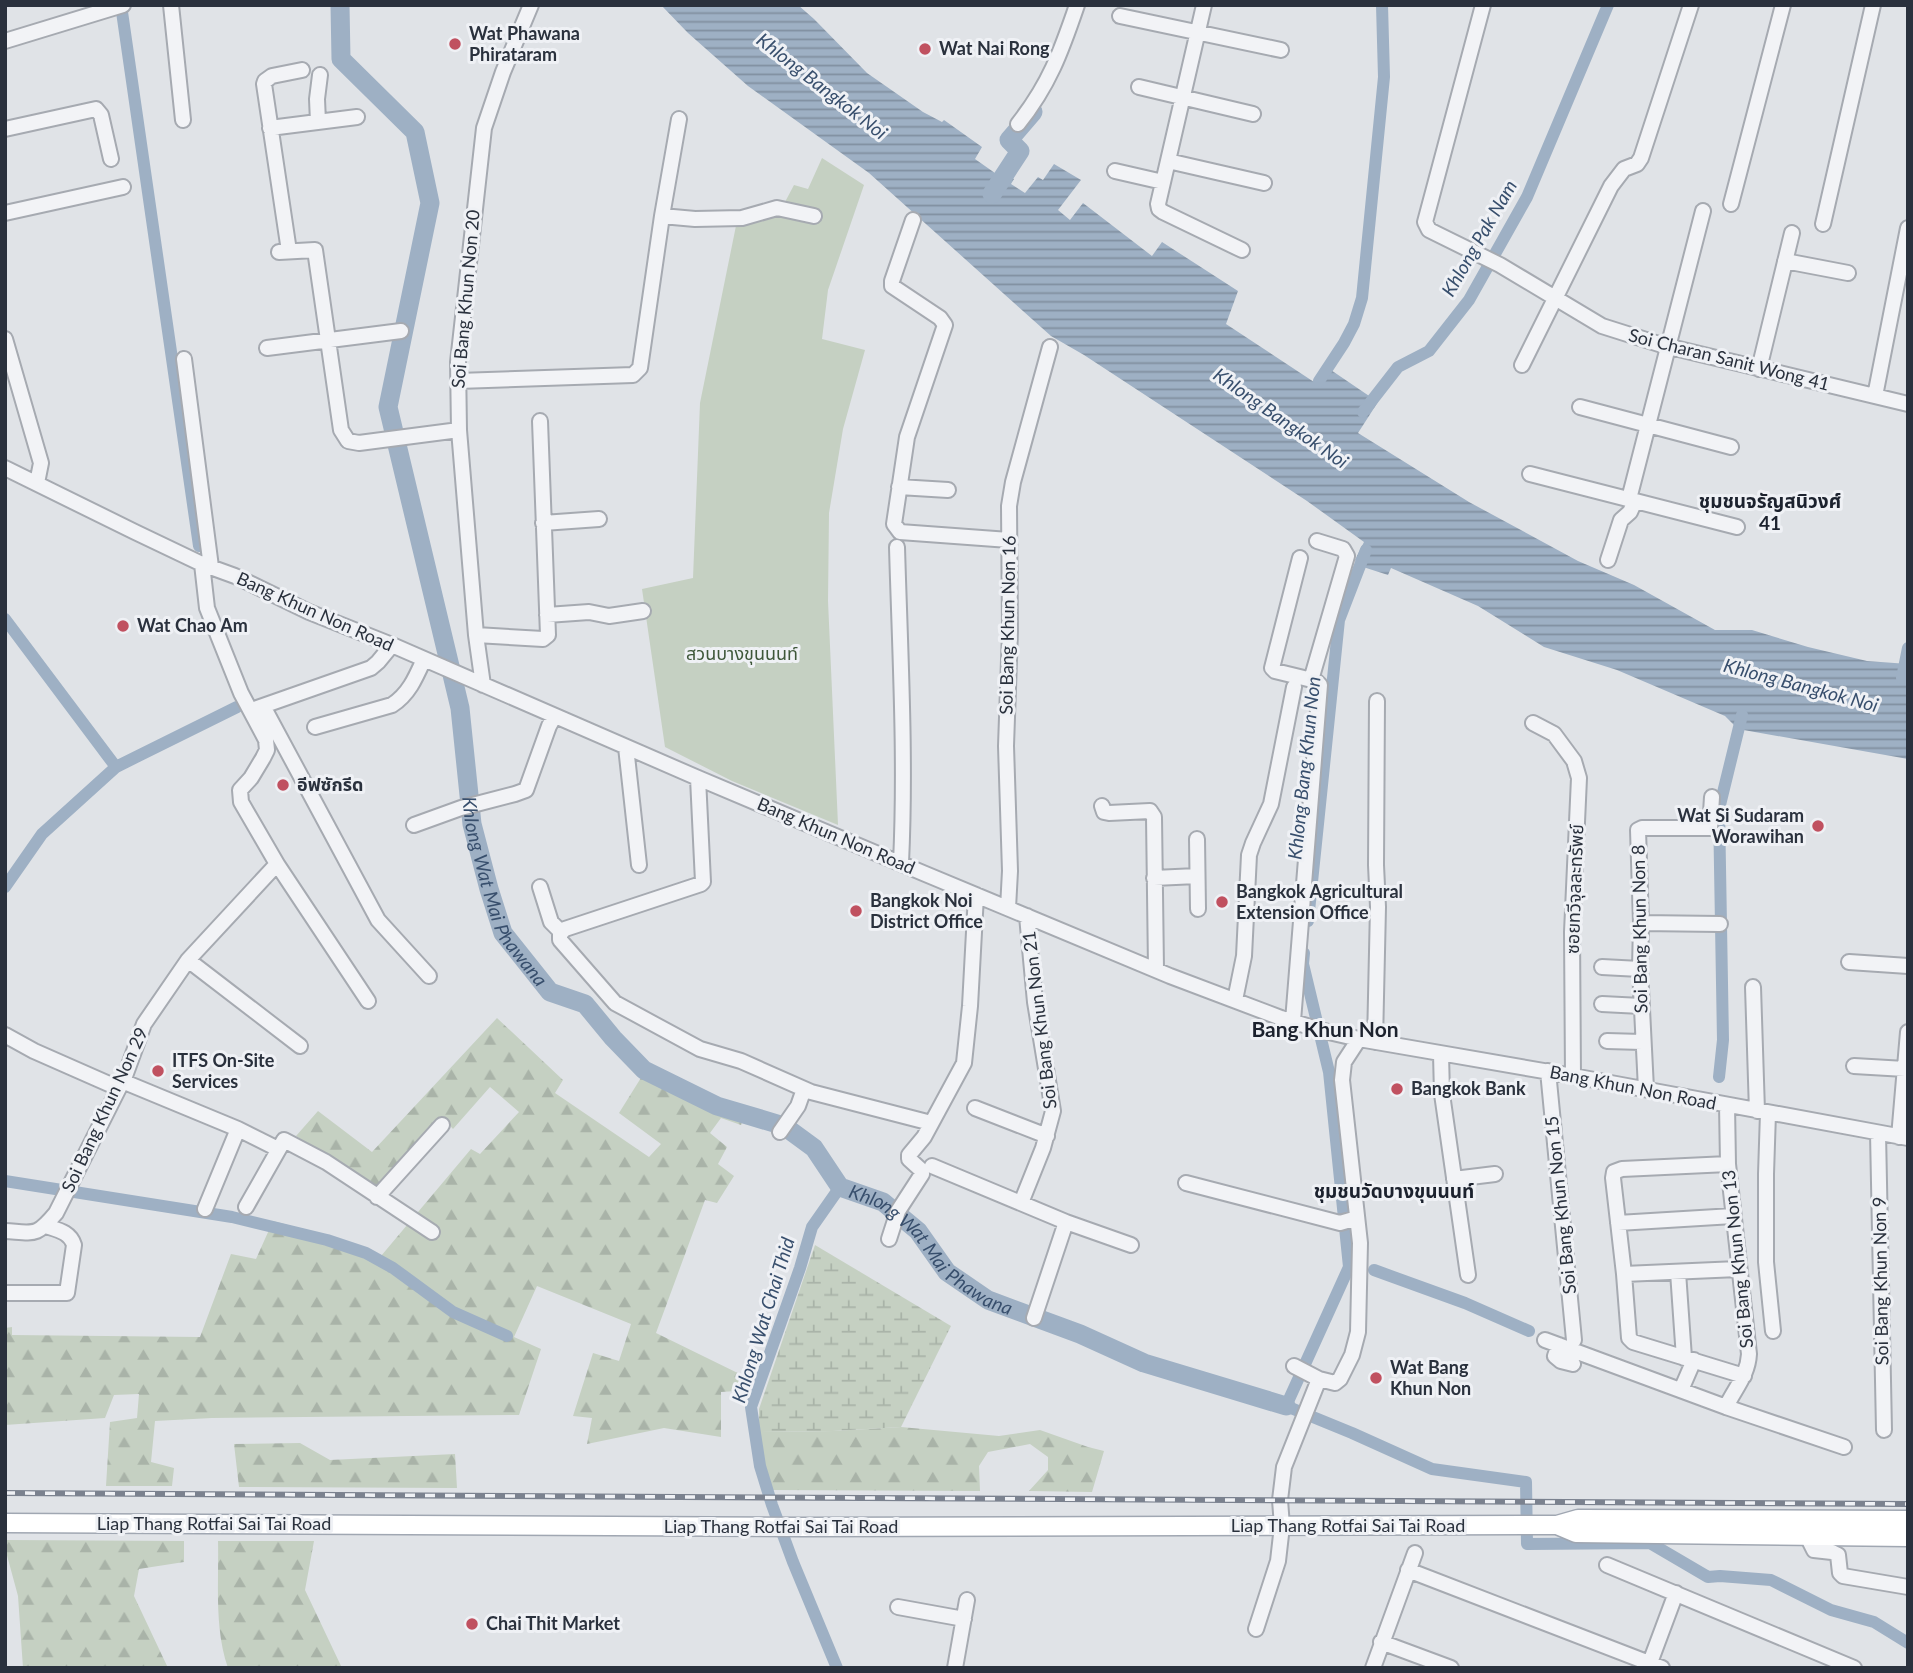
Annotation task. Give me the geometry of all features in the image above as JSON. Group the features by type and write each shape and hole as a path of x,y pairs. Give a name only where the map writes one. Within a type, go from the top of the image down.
{"main road":[{"path":"1577,1526 1908,1520"},
{"name":"Liap Thang Rotfai Sai Tai Road","path":"5,1523 751,1527 1577,1526"},
{"path":"1577,1526 1810,1536 1908,1537"}],"street":[{"path":"171,5 183,120"},
{"name":"Soi Bang Khun Non 20","path":"482,685 459,430 458,380 462,322 484,128 503,72 531,5"},
{"path":"1018,124 1045,85 1060,55 1077,5"},
{"path":"1203,5 1159,209 1242,250"},
{"name":"Soi Charan Sanit Wong 41","path":"1483,5 1425,222 1429,230 1500,265 1602,326 1667,347 1908,404"},
{"path":"1522,365 1611,186 1624,169 1637,164 1641,158 1691,5"},
{"path":"1731,204 1783,5"},
{"path":"1823,223 1872,5"},
{"path":"5,41 117,7"},
{"path":"1121,16 1280,50"},
{"path":"302,70 272,76 265,81 270,128 284,252 316,250 341,430 348,441 359,443 459,430"},
{"path":"318,122 320,75"},
{"path":"1139,87 1253,114"},
{"path":"5,129 96,109 102,116 111,159"},
{"path":"270,128 357,117"},
{"path":"458,380 638,373 679,119"},
{"path":"1168,160 1264,183"},
{"path":"1115,171 1163,182"},
{"path":"5,213 123,187"},
{"path":"662,216 695,219 742,218 777,208 814,216"},
{"path":"1608,560 1621,520 1633,508 1632,500 1647,425 1703,211"},
{"path":"913,220 892,286 940,318 945,325 907,438 894,519 896,528 900,532 1009,540"},
{"path":"1875,396 1908,228"},
{"path":"1759,369 1792,233"},
{"path":"1785,261 1848,273"},
{"path":"267,348 401,331"},
{"path":"5,339 41,463 37,483"},
{"name":"Soi Bang Khun Non 16","path":"1009,908 1006,746 1010,631 1009,506 1013,482 1050,347"},
{"path":"184,359 207,566 207,608 266,740 267,750 251,778 240,790 241,802 277,864 368,1001"},
{"path":"1580,407 1731,447"},
{"path":"476,635 543,639 548,635 540,421"},
{"name":"Bang Khun Non Road","path":"5,468 94,513 309,612 425,659 554,717 975,895 1170,976 1293,1021 1359,1039 1903,1137"},
{"path":"1530,474 1737,527"},
{"path":"899,487 948,490"},
{"path":"543,523 599,519"},
{"path":"1311,680 1347,556 1343,549 1317,541"},
{"path":"897,547 902,667 901,863"},
{"path":"1293,1021 1320,685 1316,681 1272,668 1300,558"},
{"path":"547,615 589,612 609,615 643,611"},
{"path":"250,704 371,668 392,645"},
{"path":"315,727 401,700 425,659"},
{"path":"1235,1000 1244,956 1249,855 1271,804 1294,687"},
{"path":"1375,1042 1378,907 1377,701"},
{"path":"250,704 378,920 429,976"},
{"path":"414,825 461,807 526,790 554,717"},
{"name":"ซอยทวีจุลละทรัพย์","path":"1533,723 1554,734 1574,761 1579,778 1572,932 1573,1076"},
{"path":"626,747 639,865"},
{"path":"698,778 703,882 565,929 559,934 560,940 615,1003 700,1049 741,1061 804,1089 931,1123"},
{"name":"Soi Bang Khun Non 8","path":"1646,1089 1642,1042 1638,830 1710,828 1712,797"},
{"path":"1102,806 1104,812 1110,813 1152,813 1156,968"},
{"path":"1196,839 1198,908"},
{"name":"Soi Bang Khun Non 29","path":"46,1226 73,1184 120,1084 144,1024 188,960 277,864"},
{"path":"1154,878 1197,876"},
{"path":"540,887 551,922 561,932"},
{"path":"889,1239 898,1211 922,1173 909,1160 909,1155 924,1137 964,1063 970,1006 975,895"},
{"name":"Soi Bang Khun Non 21","path":"1021,1203 1047,1136 1053,1111 1035,1002 1027,916"},
{"path":"1641,923 1720,924"},
{"path":"188,960 300,1046"},
{"path":"1849,962 1908,966"},
{"path":"1602,967 1640,969"},
{"path":"1753,987 1766,1174 1766,1262 1773,1331"},
{"path":"1602,1004 1641,1006"},
{"path":"1903,1137 1908,1032"},
{"path":"5,1035 34,1051 326,1162 432,1232"},
{"path":"1256,1629 1278,1562 1284,1467 1304,1413 1304,1371 1333,1383 1338,1381 1352,1355 1359,1332 1360,1243 1342,1080 1344,1062 1359,1039"},
{"path":"1607,1041 1642,1042"},
{"path":"1441,1054 1442,1094 1468,1275"},
{"path":"1854,1066 1905,1069"},
{"name":"Soi Bang Khun Non 15","path":"1548,1071 1573,1358"},
{"path":"780,1132 798,1107 804,1089"},
{"name":"Soi Bang Khun Non 13","path":"1726,1407 1748,1370 1749,1354 1728,1164 1727,1105"},
{"path":"975,1108 1047,1136"},
{"path":"377,1197 442,1125"},
{"path":"205,1209 238,1129"},
{"name":"Soi Bang Khun Non 9","path":"1878,1133 1884,1430"},
{"path":"246,1207 281,1145"},
{"path":"1728,1164 1617,1170 1613,1175 1629,1338 1633,1342 1744,1376"},
{"path":"932,1166 1066,1222 1132,1245"},
{"path":"1454,1179 1495,1174"},
{"path":"1186,1183 1340,1223 1357,1219"},
{"path":"1618,1223 1733,1216"},
{"path":"1034,1316 1066,1222"},
{"path":"5,1231 35,1233 46,1226 68,1234 74,1245 66,1293 5,1293"},
{"path":"1624,1274 1738,1269"},
{"path":"1678,1272 1689,1359 1681,1390"},
{"path":"1552,1342 1573,1358 1681,1390 1844,1447"},
{"path":"1810,1536 1814,1550 1838,1555 1840,1573 1843,1576 1908,1587"},
{"path":"1373,1668 1415,1553"},
{"path":"1607,1564 1854,1668"},
{"path":"1408,1570 1653,1666 1676,1593"},
{"path":"956,1668 967,1600"},
{"path":"898,1607 964,1619"},
{"path":"1381,1642 1435,1665 1451,1668"}],"green space":[{"name":"สวนบางขุนนนท์","path":"822,158 864,185 828,290 822,339 865,350 843,429 829,513 828,601 838,825 732,781 665,747 642,589 693,578 700,403 739,211 785,202 794,185 808,189"},
{"path":"497,1018 563,1080 555,1093 649,1157 661,1144 619,1113 644,1073 748,1110 741,1125 721,1118 710,1133 727,1147 718,1164 734,1176 717,1203 705,1200 656,1333 754,1381 751,1390 721,1392 721,1437 664,1428 587,1444 592,1418 573,1416 593,1353 619,1361 631,1324 537,1286 514,1337 541,1349 519,1415 155,1421 151,1462 174,1468 172,1486 106,1486 110,1422 137,1418 139,1394 114,1395 105,1418 5,1425 5,1328 12,1327 12,1335 200,1337 231,1254 256,1259 273,1221 340,1239 381,1256 471,1149 480,1154 519,1112 490,1087 453,1129 443,1118 378,1188 296,1136 318,1111 372,1152"},
{"path":"815,1245 951,1326 901,1427 759,1432 759,1409"},
{"path":"901,1427 999,1436 1040,1430 1104,1451 1092,1492 1029,1491 1048,1470 1048,1457 1030,1444 988,1452 979,1466 980,1491 769,1490 759,1432"},
{"path":"300,1443 330,1460 455,1454 457,1488 239,1487 234,1444"},
{"path":"5,1540 184,1541 184,1562 139,1569 134,1596 168,1668 23,1668 18,1596"},
{"path":"218,1541 314,1541 305,1590 342,1668 228,1668 219,1621"}],"water":[{"name":"Khlong Bangkok Noi","path":"661,5 798,5 867,73 923,112 942,122 944,120 982,147 975,159 1002,178 1005,174 1014,179 1011,184 1025,193 1038,177 1043,180 1054,164 1081,180 1058,210 1070,220 1083,203 1152,256 1162,242 1238,291 1226,324 1314,382 1325,366 1378,402 1358,433 1469,502 1578,561 1634,585 1715,630 1752,630 1867,661 1908,664 1908,759 1738,729 1725,716 1617,670 1544,647 1478,606 1391,568 1388,575 1360,566 1355,560 1364,542 1307,501 1051,336 869,173 748,86"}],"waterway":[{"path":"121,5 199,546"},
{"name":"Khlong Wat Mai Phawana","path":"340,5 341,59 415,132 430,203 388,407 460,708 472,824 503,933 550,992 585,1004 644,1070 717,1106 784,1126 814,1148 840,1187 883,1202 918,1231 947,1272 988,1300 1080,1334 1144,1363 1286,1406"},
{"path":"1319,381 1354,324 1362,298 1384,77 1382,5"},
{"name":"Khlong Pak Nam","path":"1363,412 1398,367 1429,351 1469,300 1527,197 1608,5"},
{"path":"992,194 1020,151 1009,140 1033,112"},
{"name":"Khlong Bang Khun Non","path":"1308,921 1339,620 1366,550"},
{"path":"5,619 116,767"},
{"path":"1902,678 1908,648"},
{"path":"5,887 42,834 116,767 237,707"},
{"path":"1719,1077 1723,1040 1719,809 1742,715"},
{"name":"Khlong Bang Khun Non","path":"1304,953 1303,964 1329,1072 1349,1267 1286,1406 1432,1469 1526,1482 1527,1544 1650,1543 1708,1577 1771,1580 1831,1610 1874,1622 1908,1643"},
{"path":"5,1181 232,1217 327,1240 366,1253 393,1268 453,1312 507,1336"},
{"name":"Khlong Wat Chai Thid","path":"837,1668 772,1505 760,1466 751,1407 812,1227 840,1187"},
{"path":"1374,1270 1465,1303 1529,1331"}],"railway":[{"path":"5,1493 1908,1504"}],"place":[{"name":"Wat Phawana Phirataram","path":"455,44"},
{"name":"Wat Nai Rong","path":"925,49"},
{"name":"Wat Chao Am","path":"123,626"},
{"name":"อีฟซักรีด","path":"283,785"},
{"name":"Wat Si Sudaram Worawihan","path":"1818,826"},
{"name":"Bangkok Agricultural Extension Office","path":"1222,902"},
{"name":"Bangkok Noi District Office","path":"856,911"},
{"name":"ITFS On-Site Services","path":"158,1071"},
{"name":"Bangkok Bank","path":"1397,1089"},
{"name":"Wat Bang Khun Non","path":"1376,1378"},
{"name":"Chai Thit Market","path":"472,1624"}],"district":[{"name":"ชุมชนจรัญสนิวงศ์ 41","path":"1770,512"},
{"name":"Bang Khun Non","path":"1325,1030"},
{"name":"ชุมชนวัดบางขุนนนท์","path":"1394,1191"}]}
